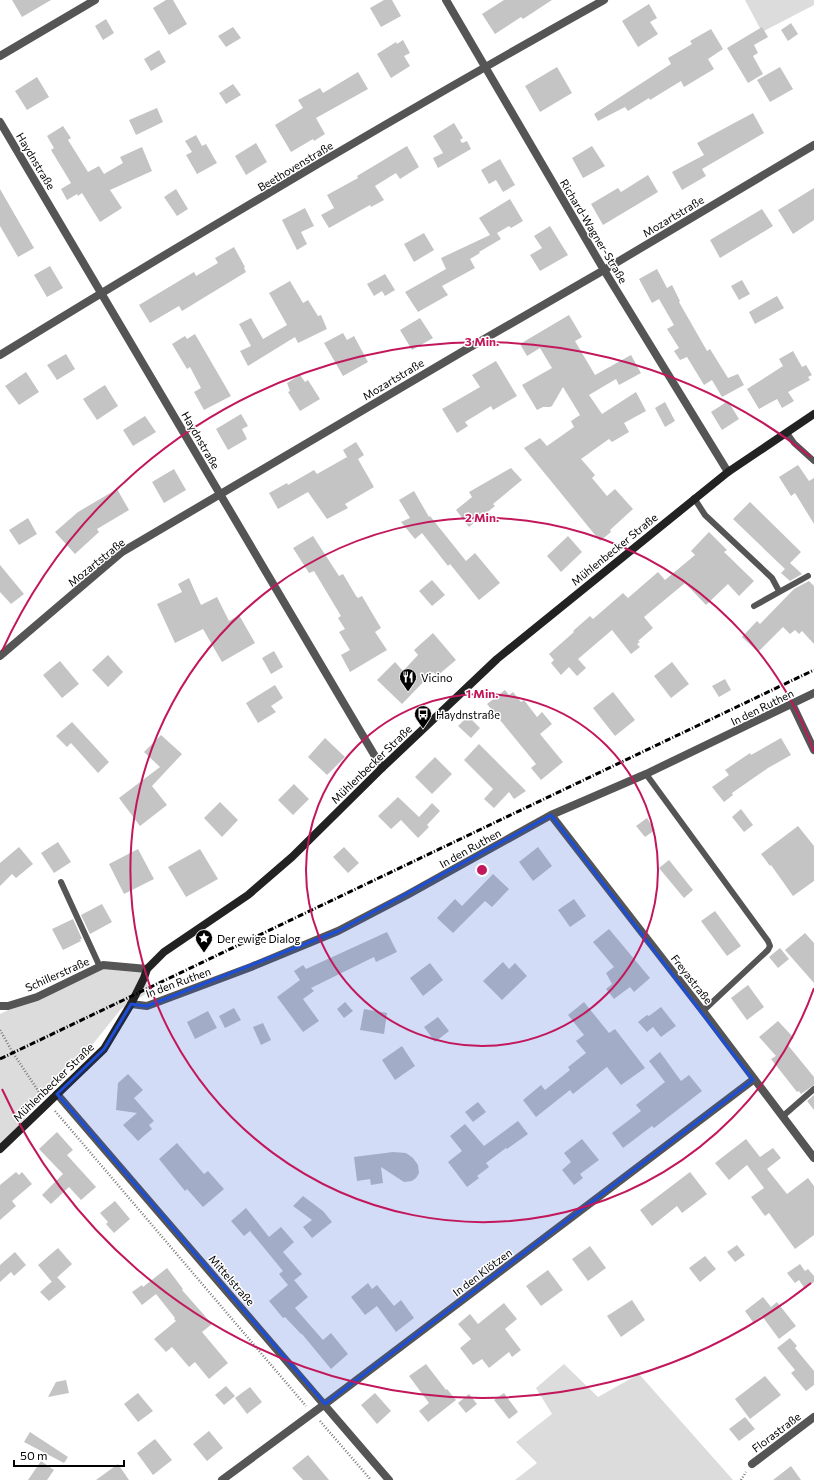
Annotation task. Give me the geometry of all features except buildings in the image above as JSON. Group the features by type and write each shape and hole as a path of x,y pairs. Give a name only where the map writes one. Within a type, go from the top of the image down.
{"main road":[{"name":"Mühlenbecker Straße","path":"0,1149 104,1049 131,1004 147,969 164,952 248,895 292,857 382,768 497,659 694,498 728,472 814,414"}],"street":[{"path":"0,56 94,0"},
{"name":"Richard-Wagner-Straße","path":"446,0 604,270 728,472"},
{"name":"Beethovenstraße","path":"0,355 485,66 604,0"},
{"name":"Haydnstraße","path":"0,122 382,768"},
{"name":"Mozartstraße","path":"0,656 122,552 604,270 814,144"},
{"name":"In den Ruthen","path":"131,1004 147,1006 251,967 338,931 407,895 551,815 646,774 814,694"},
{"path":"792,704 814,750"},
{"name":"Freyastraße","path":"551,815 703,1011 753,1080 783,1116 814,1158"},
{"name":"Schillerstraße","path":"0,1006 8,1006 37,997 104,965 147,969"},
{"name":"In den Klötzen","path":"222,1480 325,1404 753,1080"},
{"name":"Mittelstraße","path":"57,1094 389,1480"},
{"name":"Florastraße","path":"752,1464 814,1417"}],"lane":[{"path":"787,433 794,442 814,461"},
{"path":"694,498 705,515 772,578 779,591"},
{"path":"754,606 808,576"},
{"path":"646,774 768,941 770,946 768,950 703,1011"},
{"path":"61,882 100,967"},
{"path":"783,1116 814,1090"}],"path":[{"path":"0,1030 24,1070 48,1103 371,1480"}],"highlighted area":[{"path":"551,815 753,1080 325,1404 57,1094 104,1049 131,1004 147,1006 338,931"}],"shaded area":[{"path":"745,0 814,0 814,5 762,32"},
{"path":"103,965 138,967 151,991 121,1009 85,1054 34,1100 19,1132 0,1149 0,1014"},
{"path":"564,1364 598,1397 639,1374 733,1480 515,1480 537,1463 516,1442 552,1414 536,1388"}],"railway":[{"path":"0,1059 814,670"}],"place":[{"name":"Vicino","path":"408,692"},
{"name":"Haydnstraße","path":"423,729"},
{"name":"Der ewige Dialog","path":"204,953"}]}
